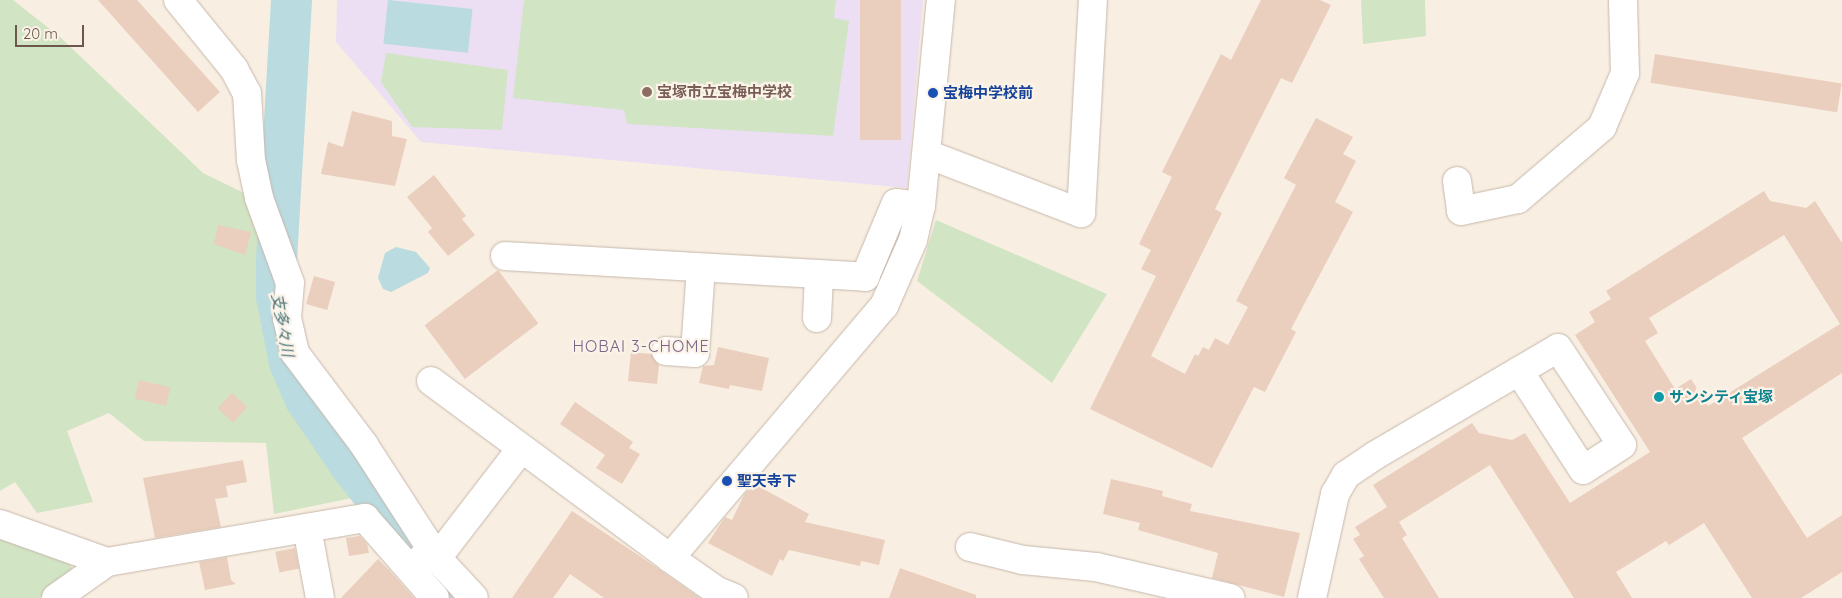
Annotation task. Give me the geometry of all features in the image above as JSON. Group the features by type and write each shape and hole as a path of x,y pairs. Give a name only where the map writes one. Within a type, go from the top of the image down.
{"street":[{"path":"178,0 234,68 247,93 251,160 259,198 290,283 287,318 295,353 364,445 437,558 474,598"},
{"path":"670,558 879,313 913,240 921,206 928,154 941,0"},
{"path":"928,154 1081,213 1093,0"},
{"path":"1458,181 1461,211 1518,199 1602,127 1626,73 1623,0"},
{"path":"505,256 865,277 896,203 921,206"},
{"path":"666,351 695,353 702,268"},
{"path":"817,318 819,275"},
{"path":"1312,598 1335,494 1346,475 1518,371"},
{"path":"431,381 670,558 717,591 734,598"},
{"path":"402,560 437,558 521,449"},
{"path":"56,598 107,562 365,518 435,598"},
{"path":"0,524 107,562"},
{"path":"307,528 320,598"},
{"path":"970,547 1023,560 1096,568 1230,598"}],"shaded area":[{"name":"宝塚市立宝梅中学校","path":"337,0 923,0 907,188 421,142 336,42"}],"green space":[{"path":"0,0 13,0 60,37 203,173 244,193 266,254 264,285 274,373 352,498 274,514 266,443 144,441 109,413 67,431 93,502 37,513 15,482 0,491"},
{"path":"524,0 836,0 834,18 849,21 833,136 627,124 624,110 513,98"},
{"path":"1361,0 1425,0 1426,36 1363,44"},
{"path":"386,53 508,70 502,130 412,127 381,82"},
{"path":"936,220 1107,294 1052,383 917,281"},
{"path":"0,536 68,558 75,576 39,598 0,598"}],"water":[{"path":"388,0 473,9 468,53 383,44"},
{"path":"396,247 416,252 430,268 428,273 391,292 383,289 378,278 385,253"}],"building":[{"path":"98,0 137,0 220,92 198,112"},
{"path":"860,0 901,0 901,140 860,140"},
{"path":"1261,0 1320,0 1331,5 1292,83 1281,78 1215,209 1222,213 1151,356 1185,374 1195,354 1198,356 1203,347 1209,350 1215,338 1228,345 1248,307 1236,301 1296,185 1284,178 1316,118 1353,137 1343,154 1356,161 1335,202 1353,212 1291,329 1296,332 1265,392 1254,387 1212,468 1090,409 1156,276 1141,269 1151,250 1139,244 1172,177 1162,172 1221,54 1231,60"},
{"path":"1655,54 1842,84 1837,112 1650,83"},
{"path":"352,111 392,121 392,136 407,139 395,186 321,174 328,142 343,147"},
{"path":"434,175 466,216 462,219 475,235 448,256 428,232 432,228 407,197"},
{"name":"サンシティ宝塚","path":"1764,191 1770,201 1806,208 1815,201 1842,243 1842,373 1742,438 1807,538 1842,515 1842,572 1801,598 1752,598 1704,523 1669,545 1666,541 1616,572 1632,598 1574,598 1490,465 1399,522 1407,535 1402,538 1439,598 1384,598 1359,559 1364,556 1353,539 1360,535 1355,527 1387,507 1373,485 1472,423 1479,433 1512,440 1525,433 1570,503 1650,452 1575,335 1595,322 1589,312 1611,299 1606,291","holes":["1784,235 1840,324 1708,406 1691,379 1675,389 1645,341 1658,333 1649,318"]},
{"path":"218,225 251,232 245,255 214,244"},
{"path":"498,270 538,324 465,379 425,325"},
{"path":"314,276 335,282 327,310 306,304"},
{"path":"718,347 769,358 762,391 730,385 729,389 699,383 703,366 714,365"},
{"path":"631,352 651,354 659,365 657,384 628,381"},
{"path":"139,380 170,387 166,406 135,399"},
{"path":"232,393 247,407 233,423 218,408"},
{"path":"575,402 633,442 629,448 640,454 622,484 596,468 605,455 560,424"},
{"path":"243,460 247,482 226,486 228,497 215,499 221,527 155,538 143,478"},
{"path":"1111,479 1163,491 1162,496 1192,504 1190,511 1300,533 1284,597 1212,578 1218,553 1138,530 1140,523 1103,514"},
{"path":"756,485 809,514 805,522 885,540 879,565 861,561 860,566 789,550 783,561 780,559 772,576 708,543 725,517 732,520 745,493"},
{"path":"572,511 700,598 604,598 570,574 553,598 512,598"},
{"path":"360,536 367,544 369,553 349,556 346,538"},
{"path":"295,548 299,569 279,572 275,552"},
{"path":"227,557 231,580 236,584 205,590 199,562"},
{"path":"378,559 414,598 341,598"},
{"path":"900,568 976,595 976,598 889,598"}],"waterway":[{"name":"支多々川","path":"291,0 276,264 276,296 289,362 305,399 350,465 453,598"}],"place":[{"name":"宝塚市立宝梅中学校","path":"647,92"},
{"name":"宝梅中学校前","path":"933,93"},
{"name":"サンシティ宝塚","path":"1659,397"},
{"name":"聖天寺下","path":"727,481"}],"district":[{"name":"HOBAI 3-CHOME","path":"641,346"}]}
